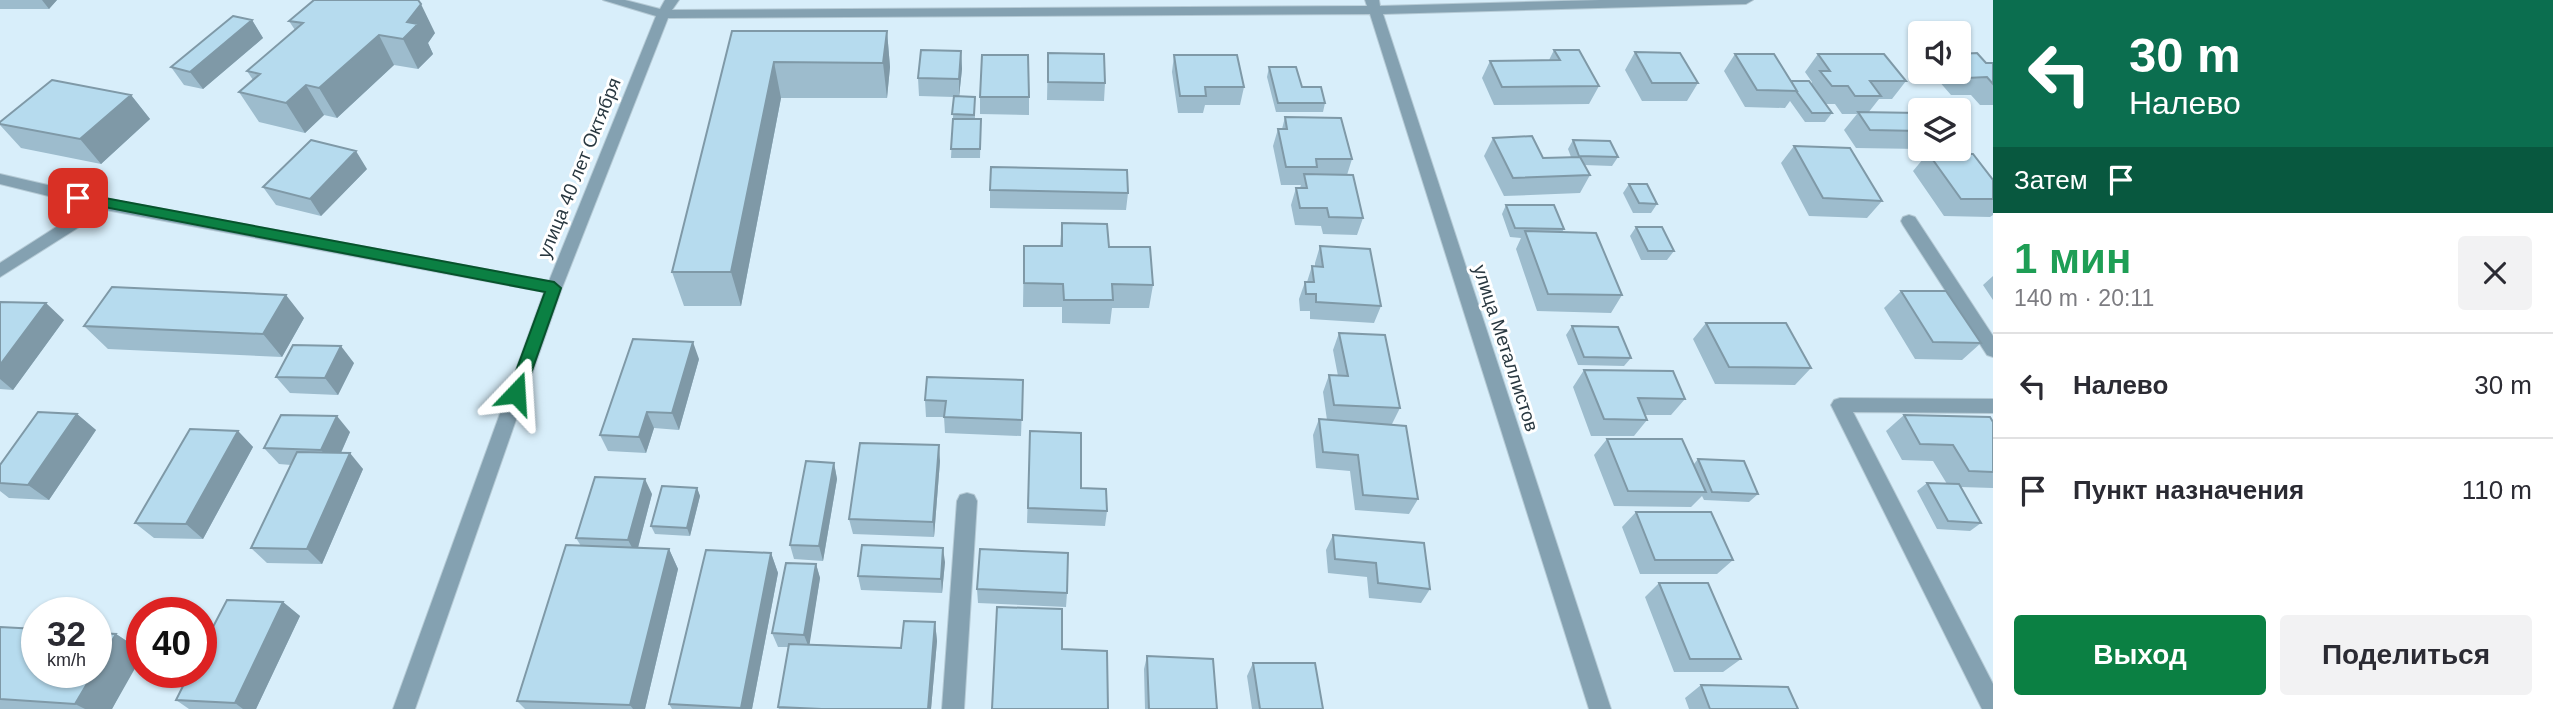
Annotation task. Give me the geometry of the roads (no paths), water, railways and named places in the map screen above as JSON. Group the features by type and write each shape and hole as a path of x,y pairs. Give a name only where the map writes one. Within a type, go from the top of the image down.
{"street":[{"path":"610,0 667,7 1374,5 1746,0"},
{"name":"улица Металлистов","path":"1374,5 1600,709"},
{"name":"улица 40 лет Октября","path":"404,709 554,288 667,7"},
{"path":"0,179 104,204 554,288"},
{"path":"0,271 104,204"},
{"path":"1909,221 1993,350"},
{"path":"1993,406 1840,405 1993,707"},
{"path":"953,709 967,501"}]}
